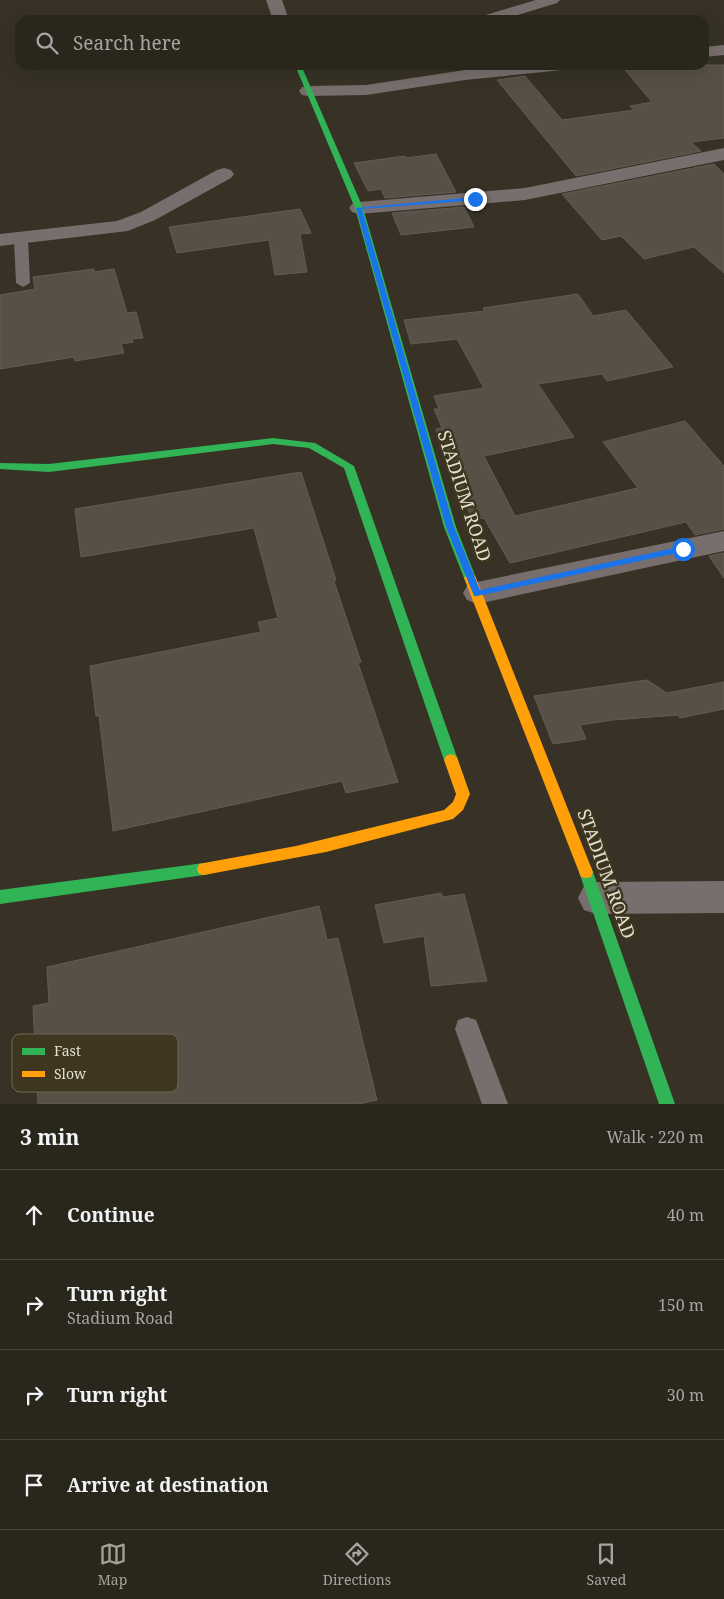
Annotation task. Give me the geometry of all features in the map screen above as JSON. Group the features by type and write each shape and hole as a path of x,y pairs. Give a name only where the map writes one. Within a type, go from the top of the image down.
{"street":[{"path":"274,0 279,15"},
{"path":"501,15 552,0"},
{"path":"709,52 724,50"},
{"name":"STADIUM ROAD","path":"300,70 359,208 450,527 596,898 667,1104"},
{"path":"308,91 366,90 464,75 514,70"},
{"path":"359,208 525,194 724,154"},
{"path":"0,240 121,227 148,216 224,174"},
{"path":"0,467 49,468 273,441 311,445 349,466 463,794 458,806 448,815 354,839 236,864 0,897"},
{"path":"477,593 724,541"},
{"path":"596,898 724,897"}],"lane":[{"path":"21,239 22,283"},
{"path":"468,1029 495,1104"}],"building":[{"path":"709,65 724,65 724,138 691,142 701,151 576,176 497,80 525,76 562,120 634,110 630,106 652,102 625,70 709,70"},
{"path":"436,154 456,192 385,198 381,189 368,191 354,163 405,156 406,158"},
{"path":"714,164 724,174 724,273 694,247 644,259 621,236 602,240 562,194"},
{"path":"464,207 474,227 401,235 392,213"},
{"path":"300,209 311,233 300,234 307,272 275,275 269,240 177,253 169,227"},
{"path":"94,269 94,272 114,269 127,313 136,312 143,338 132,339 133,342 121,344 124,353 75,361 74,357 0,369 0,295 35,289 33,277"},
{"path":"578,294 593,316 626,310 673,367 607,381 602,374 538,384 574,437 484,456 515,516 638,488 603,442 685,421 724,466 724,529 695,535 686,522 510,563 484,518 473,520 448,470 436,429 442,428 434,409 439,409 434,396 484,388 457,339 411,344 404,320 485,311 483,308"},
{"path":"301,472 361,662 358,663 398,782 346,793 342,781 113,831 99,716 96,716 90,666 261,632 258,622 278,618 254,528 81,557 75,509"},
{"path":"724,553 724,578 709,556"},
{"path":"647,680 667,693 724,682 724,709 680,718 678,715 612,720 580,725 586,739 553,744 534,696"},
{"path":"441,893 443,897 464,894 487,981 431,986 424,936 384,943 375,905"},
{"path":"319,906 327,940 338,938 377,1100 359,1104 38,1104 37,1092 178,1092 178,1034 34,1034 33,1006 49,1003 47,967"}],"traffic: fast":[{"path":"300,70 359,208 450,527 470,578"},
{"path":"0,466 49,468 273,441 311,445 349,466 451,760"},
{"path":"0,897 204,869"},
{"path":"586,872 667,1104"}],"traffic: slow":[{"path":"470,578 586,872"},
{"path":"204,869 296,852 448,815 458,806 463,794 451,760"}],"route":[{"path":"475,199 359,208 450,527 477,593 683,549"}]}
